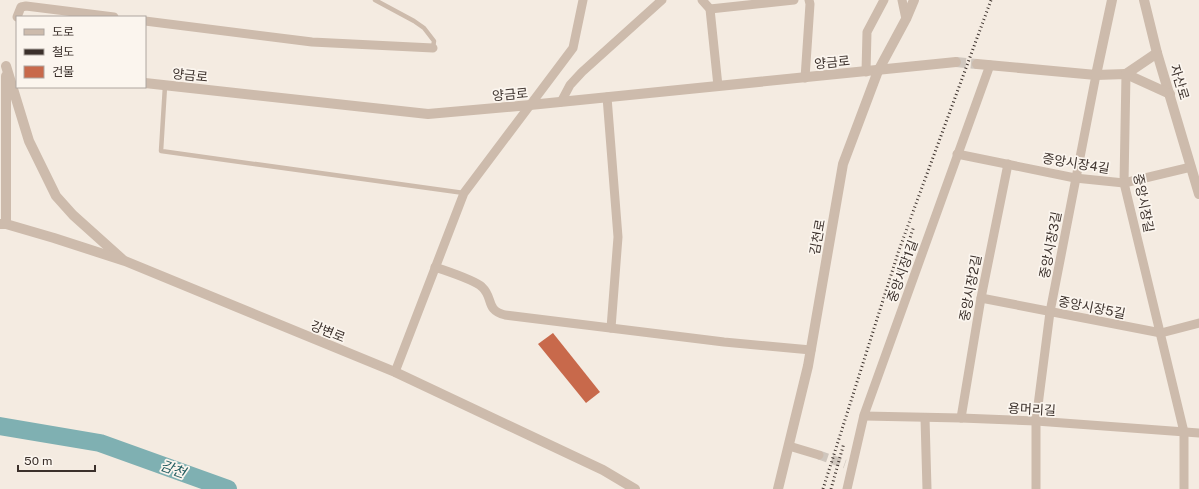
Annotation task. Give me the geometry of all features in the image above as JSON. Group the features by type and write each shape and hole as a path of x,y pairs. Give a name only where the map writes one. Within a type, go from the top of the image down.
{"street":[{"path":"395,372 464,193 573,48 583,0"},
{"path":"561,102 570,85 582,72 662,0"},
{"path":"702,0 710,10 718,86"},
{"path":"710,10 794,0"},
{"path":"866,72 867,32 884,0"},
{"path":"902,0 906,19"},
{"name":"김천로","path":"778,489 808,366 843,164 878,71 906,19 914,0"},
{"path":"1096,75 1112,0"},
{"name":"자산로","path":"1144,0 1199,194"},
{"path":"805,78 807,2"},
{"path":"17,16 21,6 106,16"},
{"path":"146,21 312,42 433,48"},
{"path":"1126,74 1158,53"},
{"path":"878,71 956,62"},
{"path":"977,64 1096,75 1126,74 1170,94"},
{"name":"중앙시장1길","path":"847,489 849,465 864,416 990,65"},
{"path":"3,66 16,68"},
{"path":"3,66 3,224"},
{"path":"3,66 29,141 56,196 73,215 125,261"},
{"name":"양금로","path":"146,83 428,114 878,71"},
{"name":"중앙시장길","path":"1126,74 1124,183 1184,432 1184,489"},
{"name":"중앙시장3길","path":"1036,489 1036,422 1050,312 1096,75"},
{"path":"607,97 618,237 611,328"},
{"name":"중앙시장4길","path":"957,154 1075,178 1124,183 1191,167"},
{"name":"중앙시장2길","path":"961,418 981,298 1008,164"},
{"name":"강변로","path":"3,224 54,238 125,261 395,372 603,470 635,489"},
{"path":"435,267 482,286 492,307 497,313 505,315 724,342 811,350"},
{"name":"중앙시장5길","path":"981,298 1161,333 1199,323"},
{"name":"용머리길","path":"864,416 961,418 1199,433"},
{"path":"925,418 927,489"},
{"path":"788,446 819,455"}],"lane":[{"path":"375,0 424,28 434,42 433,48"},
{"path":"166,86 161,151 464,193"}],"building":[{"path":"553,333 600,392 586,403 538,344"}],"waterway":[{"name":"감천","path":"0,426 100,443 228,489"}],"tunnel":[{"path":"956,62 977,64"},
{"path":"819,455 845,464"}],"railway":[{"path":"823,489 899,250 991,0"},
{"path":"891,294 914,226"},
{"path":"831,489 844,443"}]}
